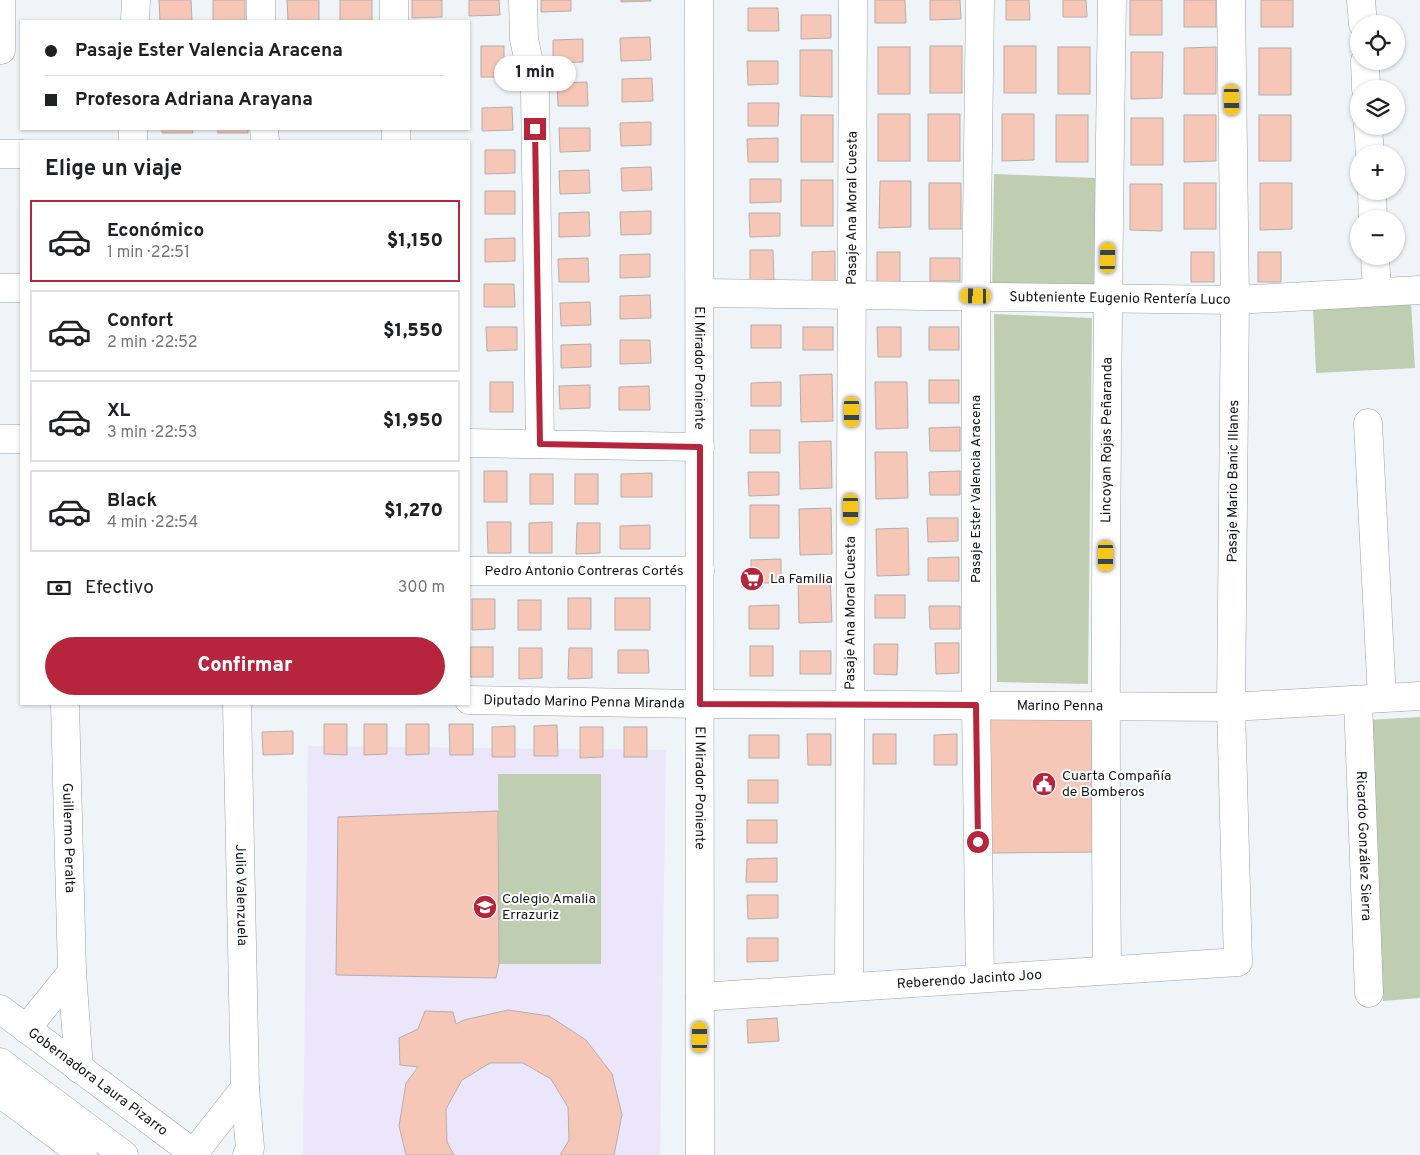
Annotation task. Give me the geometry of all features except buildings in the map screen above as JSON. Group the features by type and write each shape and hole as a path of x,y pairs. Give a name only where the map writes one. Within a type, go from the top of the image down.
{"street":[{"path":"1,0 1,50"},
{"path":"135,20 136,0"},
{"path":"261,0 261,20"},
{"path":"394,0 394,20"},
{"path":"523,0 524,39 535,90 540,444"},
{"name":"El Mirador Poniente","path":"699,0 700,1155"},
{"name":"Pasaje Ana Moral Cuesta","path":"849,987 853,0"},
{"name":"Pasaje Ester Valencia Aracena","path":"980,0 976,296 976,705 980,978"},
{"name":"Lincoyan Rojas Peñaranda","path":"1107,970 1105,706 1107,298 1112,0"},
{"name":"Pasaje Mario Banic Illanes","path":"1231,0 1235,300 1231,706 1238,962"},
{"path":"1361,0 1362,15"},
{"path":"0,154 20,154"},
{"path":"1376,265 1378,292"},
{"path":"0,288 20,288"},
{"name":"Subteniente Eugenio Rentería Luco","path":"700,293 1235,300 1420,290"},
{"name":"Ricardo González Sierra","path":"1368,424 1370,699 1368,993"},
{"path":"0,440 20,440"},
{"path":"470,443 700,447"},
{"name":"Pedro Antonio Contreras Cortés","path":"470,571 700,571"},
{"name":"Marino Penna","path":"700,704 1231,706 1420,696"},
{"name":"Diputado Marino Penna Miranda","path":"470,700 700,704"},
{"name":"Guillermo Peralta","path":"65,705 72,972 79,1069"},
{"name":"Julio Valenzuela","path":"237,705 245,1088 250,1148 248,1155"},
{"name":"Reberendo Jacinto Joo","path":"700,997 1238,962"},
{"path":"26,1030 72,972"},
{"name":"Gobernadora Laura Pizarro","path":"0,1009 195,1154"},
{"path":"0,1062 124,1155"},
{"path":"195,1154 245,1088"},
{"path":"0,1093 83,1155"}],"shaded area":[{"name":"Colegio Amalia Errazuriz","path":"308,746 666,750 660,1155 303,1155"}],"green space":[{"path":"994,174 1096,178 1097,295 992,295"},
{"path":"1411,302 1415,368 1316,373 1313,308"},
{"path":"994,314 1092,318 1088,684 997,682"},
{"path":"1420,717 1420,998 1383,1001 1368,720"},
{"path":"498,774 601,774 601,964 499,964"}],"place":[{"name":"La Familia","path":"752,579"},
{"name":"Cuarta Compañía de Bomberos","path":"1044,784"},
{"name":"Colegio Amalia Errazuriz","path":"485,907"}],"route":[{"path":"535,129 540,444 700,447 700,704 976,705 978,842"}]}
